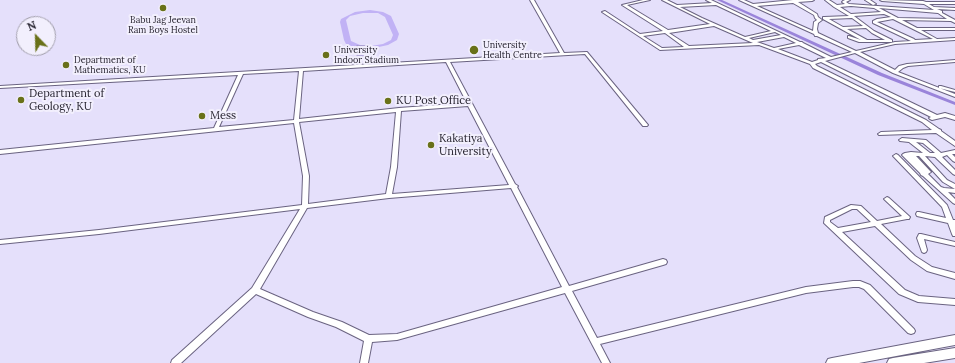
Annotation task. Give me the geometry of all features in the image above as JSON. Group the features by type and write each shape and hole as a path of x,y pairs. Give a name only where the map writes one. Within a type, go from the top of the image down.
{"main road":[{"path":"832,363 955,340"},
{"path":"893,363 939,360 955,353"}],"street":[{"path":"532,0 563,55"},
{"path":"648,0 624,5 687,47"},
{"path":"664,0 744,38 812,63 816,67 924,120 954,143"},
{"path":"708,0 775,30 831,58"},
{"path":"741,0 856,52 895,72 955,96"},
{"path":"753,5 812,0"},
{"path":"827,0 872,32 893,42"},
{"path":"848,0 844,2 848,5"},
{"path":"867,0 883,12 936,40"},
{"path":"882,0 925,3 947,3 955,1"},
{"path":"919,0 941,12 953,21"},
{"path":"942,0 955,8"},
{"path":"792,1 816,15 815,16 820,20 816,22 816,35"},
{"path":"676,6 717,4"},
{"path":"835,6 848,5 941,12"},
{"path":"856,11 854,10 876,7 935,9 955,8"},
{"path":"604,12 660,49 756,43 786,36"},
{"path":"817,18 883,12"},
{"path":"946,16 955,16"},
{"path":"824,18 866,41"},
{"path":"914,40 874,22 894,18 953,21"},
{"path":"640,35 715,25"},
{"path":"843,28 866,27"},
{"path":"915,29 955,29"},
{"path":"744,38 775,30"},
{"path":"848,37 858,41 893,42 955,39"},
{"path":"812,63 893,42"},
{"path":"774,49 801,43"},
{"path":"0,87 586,53 645,125"},
{"path":"820,60 936,117"},
{"path":"895,72 901,67 907,65 955,61"},
{"path":"448,62 606,363"},
{"path":"948,62 955,66"},
{"path":"175,363 255,290 305,206 306,176 296,121 301,70"},
{"path":"216,129 241,73"},
{"path":"902,75 954,91"},
{"path":"0,152 399,110 470,104"},
{"path":"389,196 394,167 399,110"},
{"path":"924,120 945,115 955,118"},
{"path":"881,134 939,131"},
{"path":"902,140 924,141 955,173"},
{"path":"910,140 929,155"},
{"path":"955,152 939,155 911,154 905,156 955,202"},
{"path":"948,153 955,160"},
{"path":"911,154 928,172 923,174"},
{"path":"920,154 945,181 955,187"},
{"path":"896,156 945,206 953,222 955,234"},
{"path":"915,166 923,166"},
{"path":"0,242 99,232 389,196 514,186"},
{"path":"941,190 955,191"},
{"path":"837,231 907,217 887,199"},
{"path":"955,276 937,272 913,258 875,224 862,208 851,207 827,219 827,222 894,286 910,297 955,302"},
{"path":"919,214 953,222"},
{"path":"924,250 920,238 921,236 955,244"},
{"path":"255,290 312,315 339,324 368,339 397,336 663,262"},
{"path":"595,342 806,290 853,284 860,284 867,288 911,331"},
{"path":"364,363 368,339"}],"shaded area":[{"path":"370,10 383,12 391,16 399,34 397,40 388,45 369,49 354,47 346,44 340,22 341,19 355,12","holes":["363,13 378,13 385,17 393,35 391,40 383,44 371,46 360,45 351,41 346,20 350,16"]}],"building":[{"path":"357,46 372,46 371,51 356,52"}],"waterway":[{"path":"719,0 880,74 955,104"}],"place":[{"name":"Babu Jag Jeevan Ram Boys Hostel","path":"163,8"},
{"name":"University Health Centre","path":"474,50"},
{"name":"University Indoor Stadium","path":"326,55"},
{"name":"Department of Mathematics, KU","path":"66,65"},
{"name":"Department of Geology, KU","path":"21,100"},
{"name":"KU Post Office","path":"388,101"},
{"name":"Mess","path":"202,116"},
{"name":"Kakatiya University","path":"431,145"}]}
